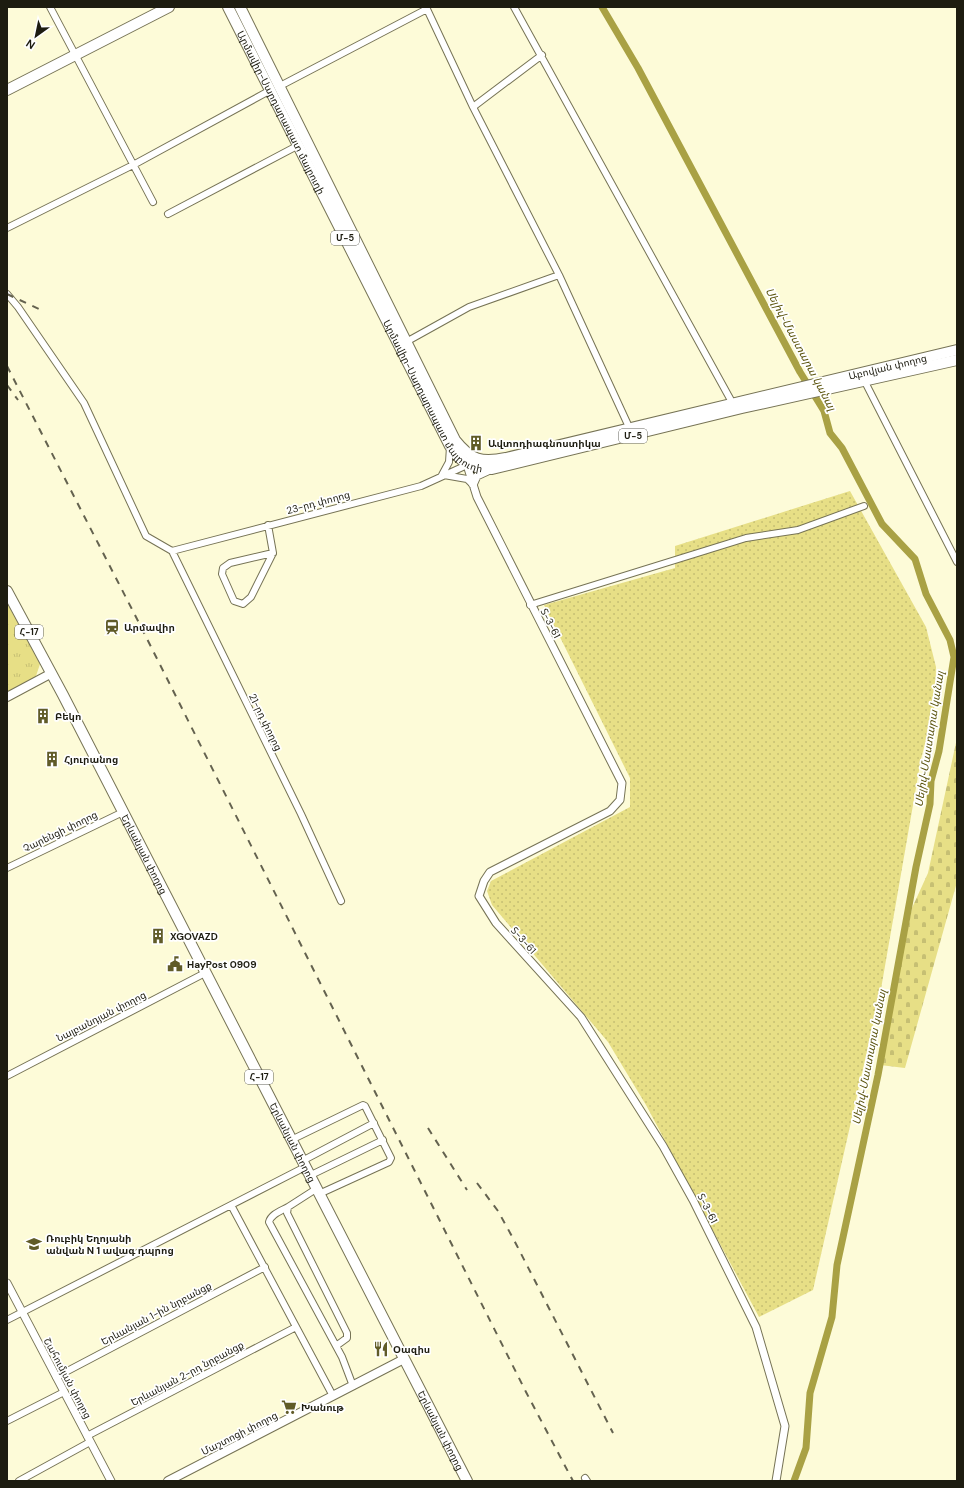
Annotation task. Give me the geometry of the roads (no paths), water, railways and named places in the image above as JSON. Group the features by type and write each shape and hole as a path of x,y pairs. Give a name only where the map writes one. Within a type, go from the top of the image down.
{"highway":[{"path":"7,90 169,7"},
{"name":"Արմավիր-Սարդարապատ մայրուղի","path":"228,7 297,146 406,342 455,440 464,451 469,461 482,469 492,469 821,386"},
{"name":"Արմավիր-Սարդարապատ մայրուղի","path":"240,7 280,86 361,262 450,446 460,460 492,461 629,427 796,392"},
{"name":"Աբովյան փողոց","path":"821,386 864,380 957,350"},
{"name":"Աբովյան փողոց","path":"821,386 888,371 957,360"},
{"name":"Երևանյան փողոց","path":"7,591 123,812 467,1481"}],"main road":[{"path":"7,697 50,674"},
{"name":"Մաշտոցի փողոց","path":"168,1481 404,1359"}],"street":[{"path":"50,7 154,202"},
{"path":"514,7 542,55 733,404"},
{"path":"280,86 426,8 473,107 559,275 629,427"},
{"path":"473,107 542,55"},
{"path":"7,228 134,164 269,90"},
{"path":"168,214 297,146"},
{"path":"406,342 469,307 559,275"},
{"path":"7,294 18,307 84,403 146,536 172,551"},
{"path":"864,380 957,562"},
{"path":"450,446 449,462 442,475 467,479 473,485 477,476 492,469"},
{"name":"23-րդ փողոց","path":"172,551 421,486 469,461"},
{"name":"Տ-3-61","path":"469,461 473,485 477,497 530,605 622,783 620,800 610,811 490,872 484,881 479,896 496,923 581,1017 663,1146 693,1200 756,1327 785,1426 776,1481"},
{"path":"530,605 746,538 798,530 864,506"},
{"path":"268,525 273,553 252,597 243,604 234,600 222,574 223,568 230,563 273,553"},
{"name":"21-րդ փողոց","path":"172,551 301,814 341,901"},
{"name":"Չարենցի փողոց","path":"7,868 123,812"},
{"name":"Նալբանդյան փողոց","path":"7,1076 205,973"},
{"path":"291,1140 363,1104 391,1158 389,1162 318,1192 288,1207 275,1215 269,1222 336,1346 353,1386"},
{"path":"7,1320 305,1168 374,1123"},
{"path":"305,1168 383,1140"},
{"path":"231,1205 333,1396"},
{"path":"288,1207 287,1213 348,1333 347,1338 336,1346"},
{"name":"Երևանյան 1-ին նրբանցք","path":"56,1377 264,1267"},
{"name":"Շահումյան փողոց","path":"7,1283 111,1481"},
{"name":"Երևանյան 2-րդ նրբանցք","path":"19,1481 89,1439 296,1327"},
{"path":"7,1421 64,1392"}],"waterway":[{"name":"Սելիվ֊Մաստարա կանալ","path":"602,7 638,68 800,372 824,411 830,433 842,448 882,524 915,559 926,594 950,640 954,657 939,751 931,781 930,804 916,867 878,1075 837,1265 832,1317 810,1393 806,1448 794,1481"}],"railway":[{"path":"7,294 43,311"},
{"path":"7,366 137,619 526,1392 573,1481"},
{"path":"7,385 18,400"},
{"path":"428,1128 467,1190"},
{"path":"477,1183 498,1211 514,1240 613,1433"}],"place":[{"name":"Ավտոդիագնոստիկա","path":"476,443"},
{"name":"Արմավիր","path":"112,627"},
{"name":"Բեկո","path":"43,716"},
{"name":"Հյուրանոց","path":"52,759"},
{"name":"XGOVAZD","path":"158,936"},
{"name":"HayPost 0909","path":"175,964"},
{"name":"Ռուբիկ Եղոյանի անվան N 1 ավագ դպրոց","path":"34,1244"},
{"name":"Օազիս","path":"381,1349"},
{"name":"Խանութ","path":"289,1407"}]}
